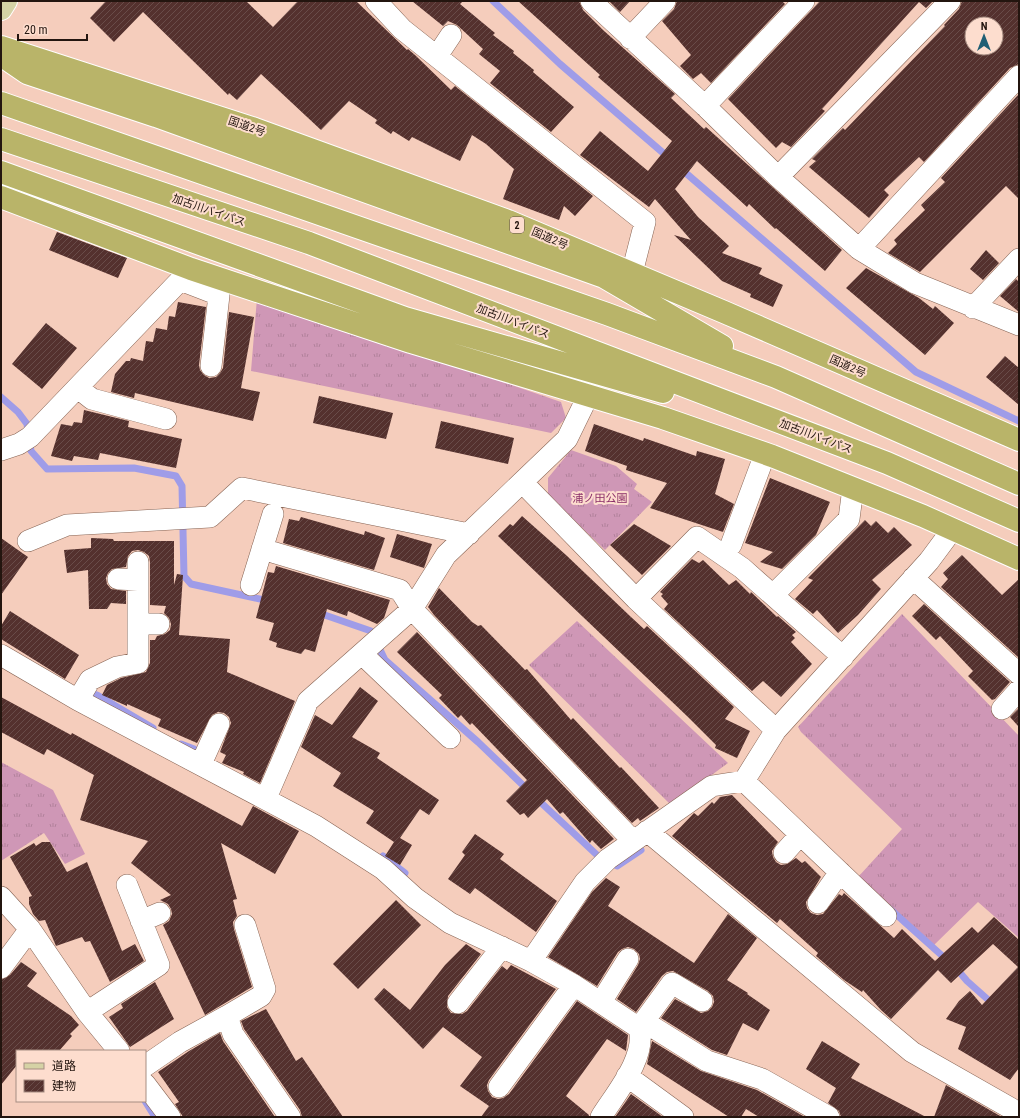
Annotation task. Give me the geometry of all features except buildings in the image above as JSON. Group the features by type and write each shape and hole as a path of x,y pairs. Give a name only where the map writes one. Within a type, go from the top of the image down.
{"highway":[{"name":"国道2号","path":"1,47 256,129 508,221 1019,440"},
{"path":"1,55 27,73 156,116 604,277 776,377"},
{"path":"1,103 607,314 776,377 1019,484"},
{"name":"加古川バイパス","path":"1,139 309,243 887,463 1019,521"},
{"path":"1,172 405,318 645,386 887,463"},
{"path":"1,197 186,274 663,418 765,454 853,488 1019,559"}],"main road":[{"path":"1,9 6,1"}],"street":[{"path":"376,1 402,28 436,56 645,222 632,273"},
{"path":"591,1 705,106 778,177 859,249 915,283 973,308 1019,325"},
{"path":"630,38 665,1"},
{"path":"705,106 804,1"},
{"path":"778,177 950,1"},
{"path":"436,56 451,35"},
{"path":"859,249 1019,76"},
{"path":"973,308 1019,260"},
{"path":"1,450 19,444 30,437 186,274 219,295 211,366"},
{"path":"78,388 92,399 166,420"},
{"path":"266,798 308,701 412,609 446,555 523,483 567,439 588,396"},
{"path":"731,545 765,454"},
{"path":"523,483 636,599 776,730"},
{"path":"28,541 67,525 210,517 242,488 469,534"},
{"path":"773,595 849,518 853,488"},
{"path":"251,585 273,514"},
{"path":"531,961 585,882 606,861 712,786 744,781 776,730 929,561 952,530"},
{"path":"636,599 697,537 742,568 843,657"},
{"path":"262,549 400,590 412,609 640,836 912,1052 1017,1113"},
{"path":"78,700 90,680 117,667 138,663 138,624 131,574"},
{"path":"913,578 1019,674"},
{"path":"138,624 159,624"},
{"path":"362,654 450,738"},
{"path":"1,655 78,700 266,798 316,826 383,869 414,898 450,923 531,961 574,984 639,1028 642,1038 639,1052 627,1076 601,1117"},
{"path":"1002,709 1019,690"},
{"path":"201,764 219,724"},
{"path":"744,781 886,916"},
{"path":"784,853 800,835"},
{"path":"818,903 840,872"},
{"path":"87,1012 159,965 150,916 127,885"},
{"path":"1,897 24,936 118,1050"},
{"path":"146,1065 180,1042 260,996 265,990 245,925"},
{"path":"1,968 24,936"},
{"path":"458,1003 502,947"},
{"path":"601,1002 628,959"},
{"path":"639,1028 672,983 702,1001"},
{"path":"499,1087 574,984"},
{"path":"227,1016 233,1034 290,1117"},
{"path":"639,1028 651,1026 707,1062 762,1079 829,1117"},
{"path":"627,1076 683,1117"},
{"path":"146,1085 170,1117"}],"green space":[{"path":"257,298 561,402 566,418 551,433 251,371"},
{"name":"浦ノ田公園","path":"571,450 616,466 637,484 634,489 652,502 605,550 548,495 548,478"},
{"path":"902,614 1019,736 1019,938 978,902 933,946 859,876 902,829 801,732 798,727"},
{"path":"577,621 728,763 671,805 529,665"},
{"path":"1,762 53,790 85,854 65,864 44,833 1,861"}],"waterway":[{"path":"493,1 560,64 669,158"},
{"path":"680,168 916,372 1019,421"},
{"path":"1,397 18,412 27,424 31,451 47,469 134,468 176,476 182,486 184,576 191,584 269,601"},
{"path":"316,612 371,631 385,660 478,742 528,790"},
{"path":"85,691 97,695 153,728"},
{"path":"181,744 204,755"},
{"path":"536,798 597,855 617,866 641,850"},
{"path":"383,856 405,873"},
{"path":"890,909 948,961"},
{"path":"956,968 967,981 994,1005"},
{"path":"146,1102 155,1117"}]}
